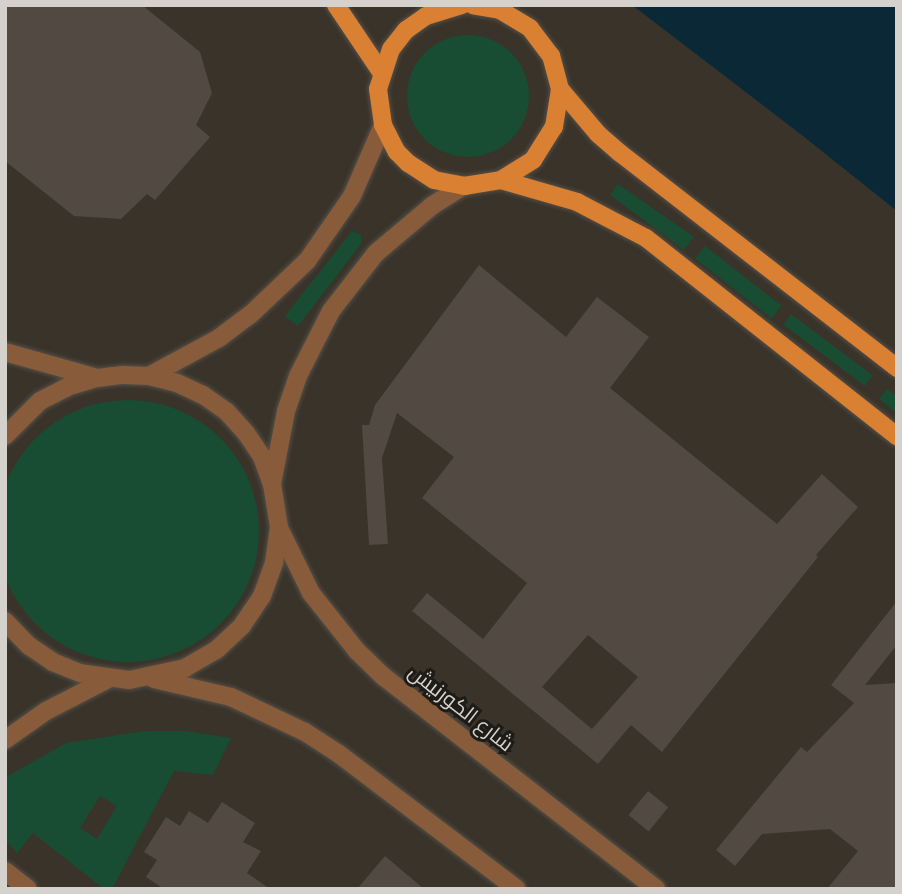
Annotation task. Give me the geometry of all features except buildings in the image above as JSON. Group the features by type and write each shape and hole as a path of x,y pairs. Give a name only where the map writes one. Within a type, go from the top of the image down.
{"main road":[{"path":"336,5 381,72"},
{"path":"452,6 426,16 406,30 391,49 381,72 378,107 389,139 408,163 434,180 464,186 501,180 533,160 554,127 560,89 551,56 530,28 500,10 473,5"},
{"path":"560,89 598,134 620,153 897,368"},
{"path":"501,180 577,202 646,238 897,436"}],"street":[{"path":"149,376 219,338 250,315 307,261 352,196 383,125"},
{"path":"272,484 278,447 294,388 313,343 331,311 376,253 433,205 464,186"},
{"path":"5,352 97,378"},
{"path":"5,436 40,401 68,387 97,378 149,376 186,387 227,412 251,441 272,484 279,527 270,574 262,596 242,626 206,656 185,668 150,678"},
{"name":"شارع الكورنيش","path":"279,527 311,593 332,623 366,660 656,889"},
{"path":"5,621 29,646 53,662 80,673 108,679 150,678 231,697 305,732 339,754 517,889"},
{"path":"5,740 46,711 108,679"},
{"path":"5,871 28,889"}],"green space":[{"path":"468,35 491,39 511,53 525,73 529,96 525,119 511,139 491,153 468,157 445,153 425,139 411,119 407,96 411,73 425,53 445,39"},
{"path":"618,184 694,237 684,250 610,195"},
{"path":"352,231 361,235 361,244 298,326 285,316"},
{"path":"705,246 781,306 772,318 695,259"},
{"path":"791,314 872,375 865,386 783,324"},
{"path":"887,389 897,396 897,413 879,399"},
{"path":"128,400 154,403 178,410 201,422 221,438 237,458 249,481 256,505 259,531 256,557 249,581 237,604 221,624 201,640 178,652 154,659 128,662 102,659 78,652 55,640 35,624 19,604 7,581 0,557 -3,531 0,505 7,481 19,458 35,438 55,422 78,410 102,403"},
{"path":"145,731 186,731 231,738 213,775 174,771 112,889 104,889 33,833 17,853 5,840 5,778 66,743","holes":["100,796 117,806 97,839 80,828"]}],"water":[{"path":"632,5 897,5 897,211 803,136"}]}
